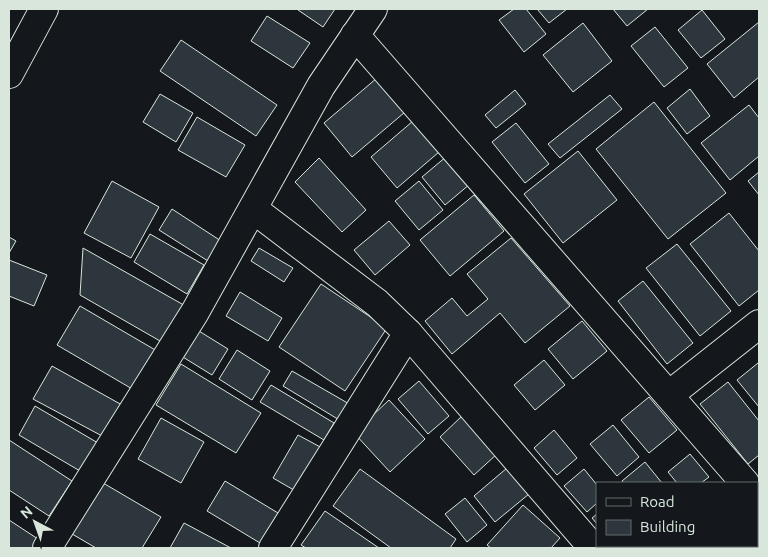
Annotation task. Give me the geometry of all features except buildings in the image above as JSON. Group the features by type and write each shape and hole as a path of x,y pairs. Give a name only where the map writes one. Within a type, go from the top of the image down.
{"street":[{"path":"9,74 44,9"},
{"path":"48,548 195,312 321,86 373,9"},
{"path":"355,35 669,395 735,479"},
{"path":"253,209 377,303 408,333 594,548"},
{"path":"669,395 759,324"},
{"path":"273,548 408,333"}]}
